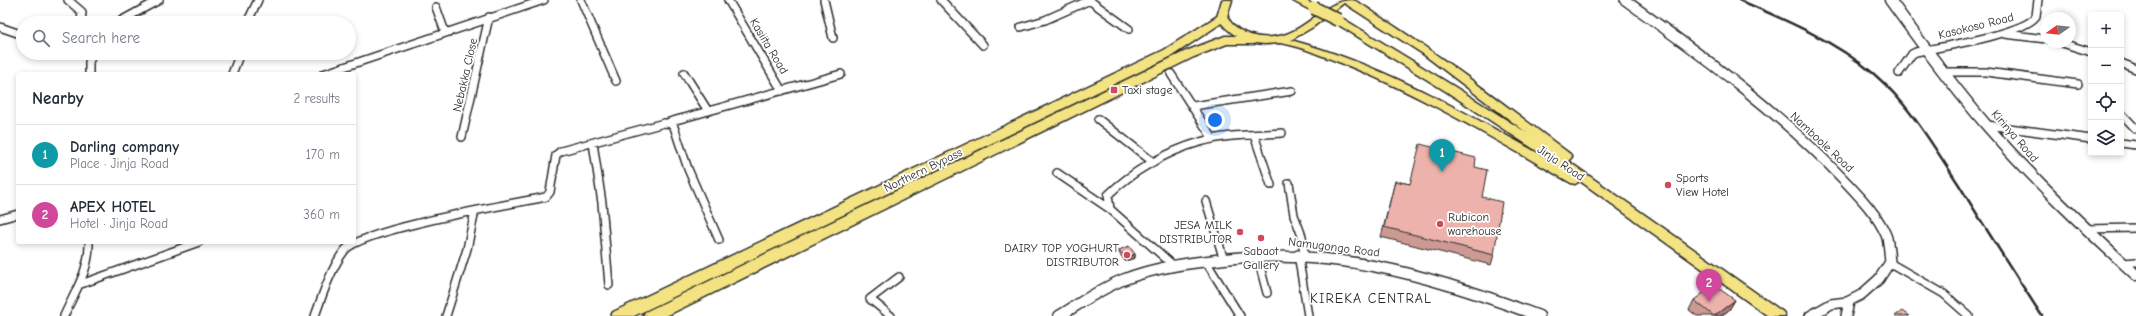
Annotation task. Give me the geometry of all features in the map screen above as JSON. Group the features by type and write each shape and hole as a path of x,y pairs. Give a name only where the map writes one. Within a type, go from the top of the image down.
{"highway":[{"path":"1216,0 1222,14 1233,31 1254,40 1283,41 1301,45 1371,71 1422,95 1647,221"},
{"path":"1222,14 1226,0"},
{"name":"Jinja Road","path":"1296,0 1338,20 1406,60 1471,101 1647,221 1778,316"},
{"path":"1283,41 1298,34 1340,0"},
{"path":"1346,0 1448,66 1647,221"},
{"name":"Northern Bypass","path":"619,316 1168,53 1222,14"},
{"name":"Northern Bypass","path":"651,316 1190,54 1226,40 1254,40"}],"main road":[{"name":"Kirinya Road","path":"1890,0 1926,49 1987,125 2036,180 2136,275"},
{"name":"Namugongo Road","path":"1059,316 1116,282 1174,266 1223,257 1301,254 1372,263 1418,273 1498,300 1539,316"}],"street":[{"path":"68,0 82,12 82,16"},
{"path":"130,16 159,0"},
{"path":"250,16 258,0"},
{"path":"329,72 489,17 544,0"},
{"path":"581,0 616,82"},
{"name":"Kasiita Road","path":"475,211 546,197 550,192 556,155 561,151 782,91 728,0"},
{"path":"824,0 833,38"},
{"path":"941,0 983,45"},
{"path":"1020,27 1045,20 1089,0 1129,29"},
{"name":"Namboole Road","path":"1625,0 1740,87 1824,159 1856,193 1882,225 1890,240 1892,251 1890,263"},
{"name":"Kasokoso Road","path":"1899,73 1912,54 1926,49 2001,33 2031,22 2037,13 2038,0"},
{"path":"436,7 445,32"},
{"name":"Nebakka Close","path":"462,137 489,17"},
{"path":"0,27 16,33"},
{"path":"2001,33 2040,39"},
{"path":"2076,47 2088,51"},
{"path":"89,72 90,60"},
{"path":"233,72 237,60"},
{"path":"2124,64 2136,69"},
{"path":"1945,72 1990,72 2023,78 2078,84"},
{"path":"684,73 708,111"},
{"path":"782,91 841,74"},
{"path":"1171,74 1213,139"},
{"path":"1193,106 1292,91"},
{"path":"2124,116 2136,129"},
{"path":"1098,119 1153,162"},
{"path":"669,122 673,124 676,130 688,169 719,240"},
{"path":"1987,125 2088,139"},
{"path":"1110,209 1108,195 1121,182 1153,162 1199,142 1213,139 1282,133"},
{"path":"1254,136 1271,185"},
{"path":"593,143 602,203 609,285"},
{"path":"2124,143 2136,145"},
{"path":"1057,173 1110,209 1174,266"},
{"path":"1289,183 1294,215 1302,236 1301,254 1308,316"},
{"path":"1206,201 1223,257"},
{"path":"356,241 386,231 475,211 467,248 446,316"},
{"path":"0,219 16,215"},
{"path":"2087,229 2136,228"},
{"path":"64,316 81,284 88,264 89,244"},
{"path":"81,284 193,244"},
{"path":"315,316 325,287 345,250 352,244"},
{"path":"1257,255 1267,293"},
{"path":"1205,260 1240,316"},
{"path":"2123,263 2136,262"},
{"path":"1810,316 1833,304 1849,302 1880,278 1890,263 1944,294 1969,316"},
{"path":"891,316 870,299 899,277"},
{"path":"1846,316 1849,302"}],"building":[{"path":"1420,144 1476,158 1475,167 1487,170 1482,197 1502,202 1494,255 1384,227 1395,181 1410,184"},
{"path":"1129,246 1135,254 1126,258 1119,250"},
{"path":"1714,285 1735,300 1714,316 1694,300"},
{"path":"1902,311 1909,316 1895,316"}],"railway":[{"path":"1739,0 1827,41 1859,62 1887,86 1899,99 1931,141 2042,316"}],"place":[{"name":"Taxi stage","path":"1114,90"},
{"name":"Darling company","path":"1442,172"},
{"name":"Sports View Hotel","path":"1668,185"},
{"name":"Rubicon warehouse","path":"1440,224"},
{"name":"JESA MILK DISTRIBUTOR","path":"1240,232"},
{"name":"Sabaot Gallery","path":"1261,238"},
{"name":"DAIRY TOP YOGHURT DISTRIBUTOR","path":"1127,255"},
{"name":"APEX HOTEL","path":"1709,302"}],"district":[{"name":"KIREKA CENTRAL","path":"1371,298"}]}
